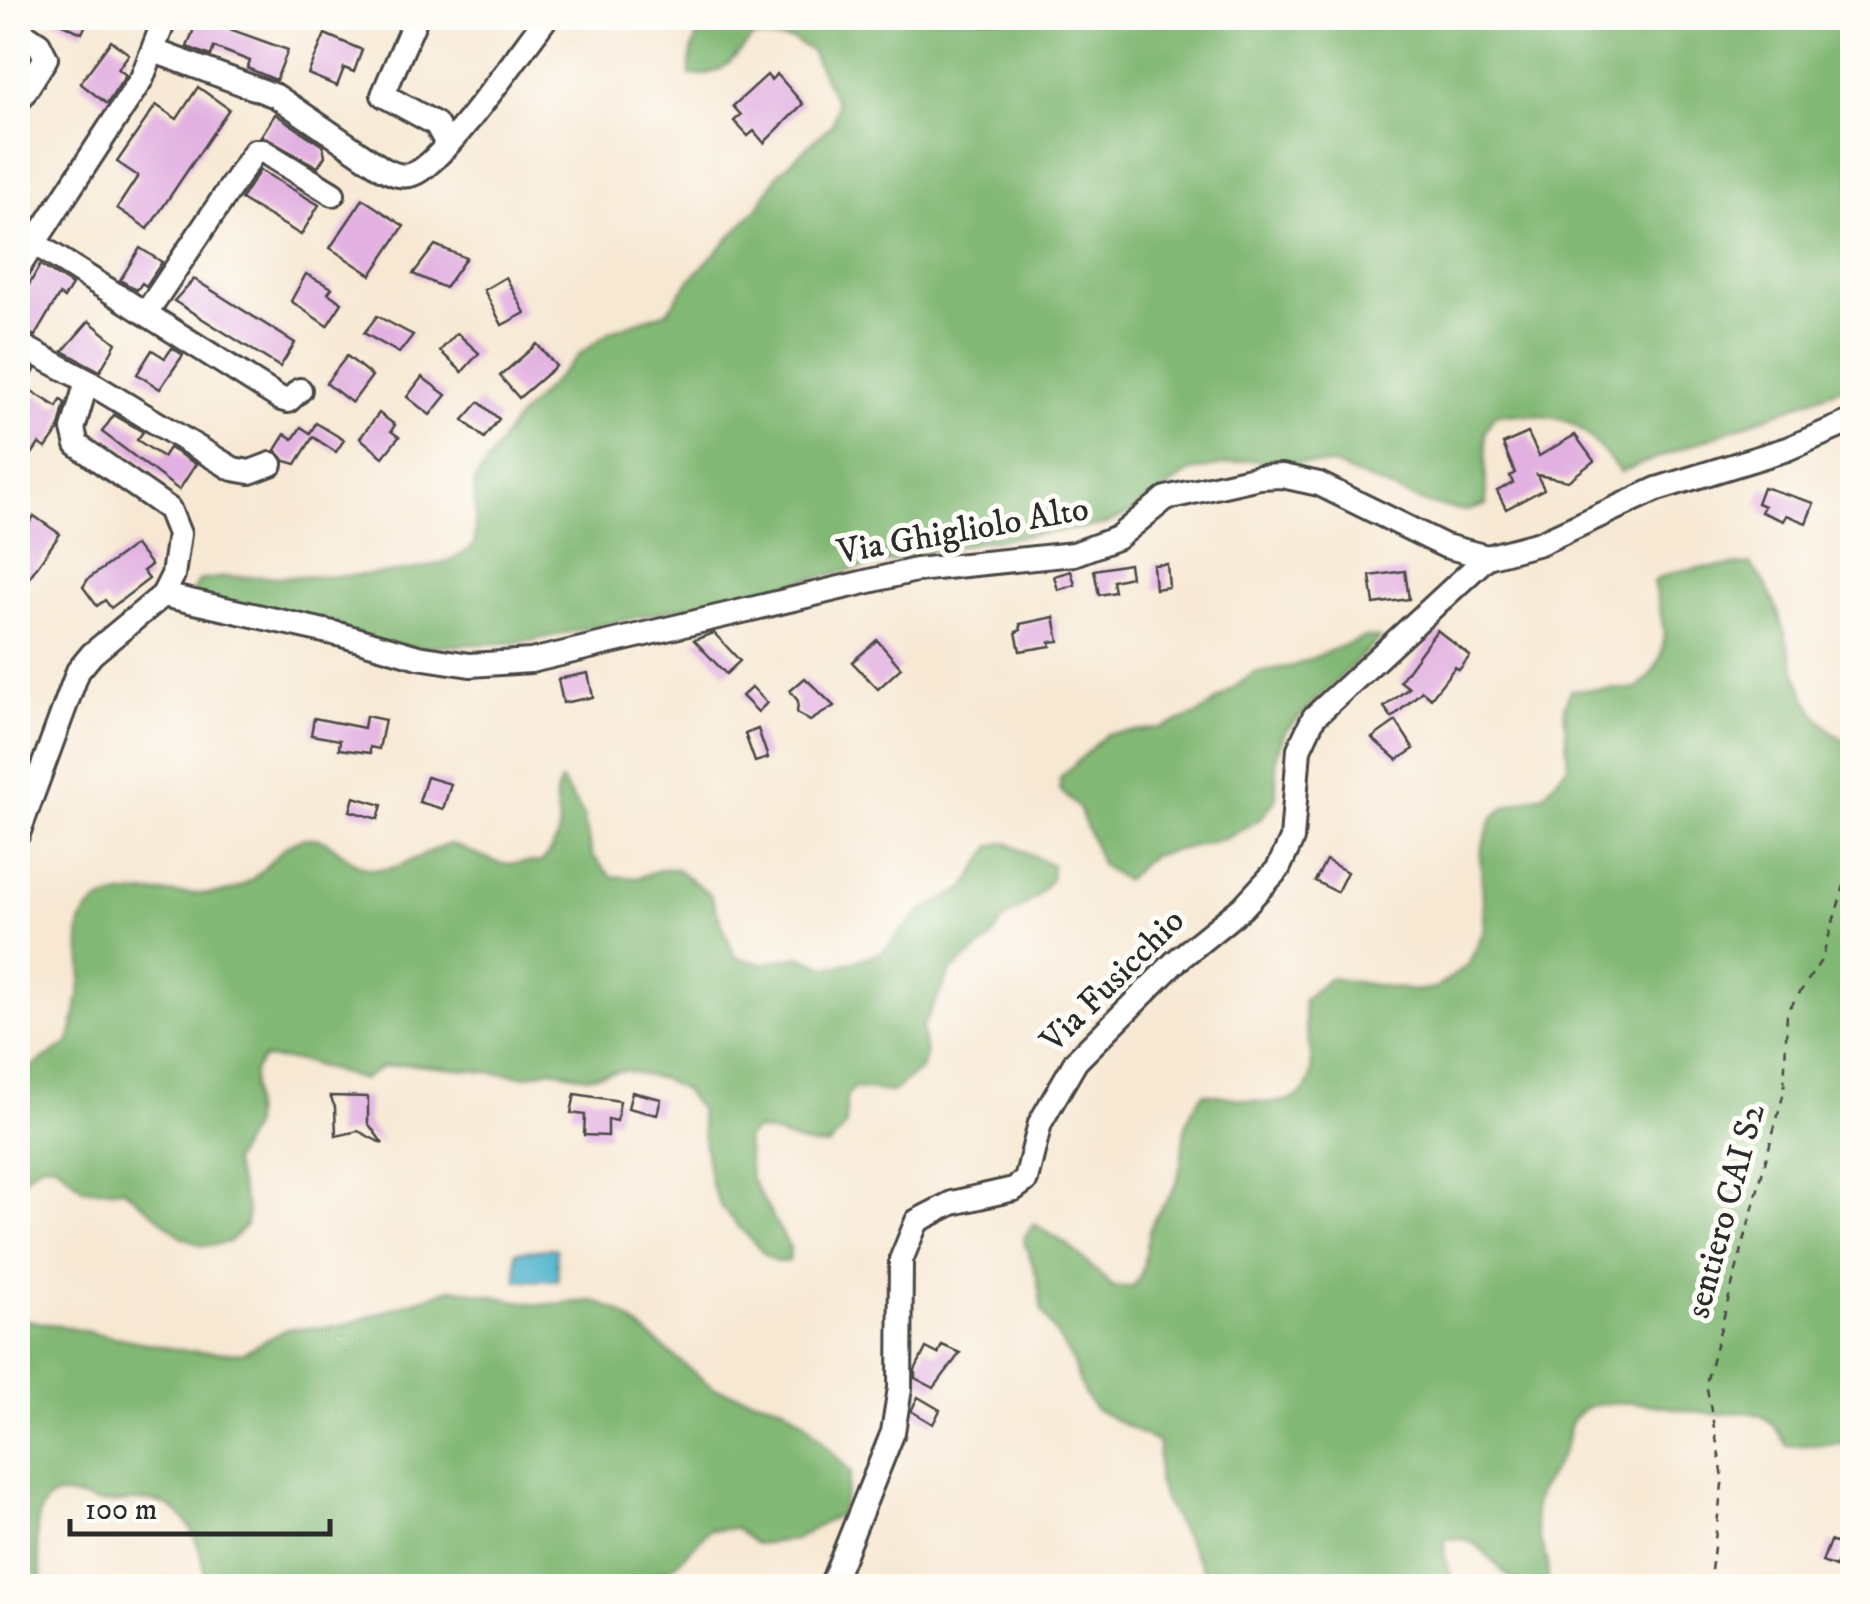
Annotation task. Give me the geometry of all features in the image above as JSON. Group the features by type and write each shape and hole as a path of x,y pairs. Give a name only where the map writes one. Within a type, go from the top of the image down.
{"street":[{"path":"18,268 26,238 104,142 154,51 165,18"},
{"path":"416,18 383,95 436,124 446,144"},
{"path":"154,51 276,96 398,176 424,169 546,18"},
{"path":"18,30 38,44 46,58 18,102"},
{"path":"146,313 255,152 262,152 333,194"},
{"path":"26,238 281,399 288,401 300,390"},
{"path":"18,344 233,469 250,472 271,464"},
{"path":"18,834 78,671 92,654 163,595 172,574 178,521 158,501 77,445 73,429 86,381"},
{"name":"Via Ghigliolo Alto","path":"163,595 342,635 418,657 470,666 532,662 899,573 967,562 1030,562 1074,554 1117,538 1166,498 1282,476 1320,484 1445,546 1487,557 1540,544 1657,489 1788,449 1852,420"},
{"name":"Via Fusicchio","path":"831,1586 892,1432 900,1388 901,1260 917,1221 952,1203 1014,1189 1026,1180 1040,1123 1076,1062 1161,975 1243,907 1278,869 1292,839 1299,749 1314,717 1487,557"}],"path":[{"name":"sentiero CAI S2","path":"1709,1586 1723,1477 1706,1383 1784,1092 1787,1012 1822,959 1852,859"}],"green space":[{"path":"717,18 1852,18 1852,384 1620,472 1590,438 1567,422 1495,414 1485,432 1486,505 1467,511 1428,504 1334,465 1250,460 1191,471 1135,511 1103,525 978,542 525,642 397,648 191,594 199,581 224,577 357,576 428,567 456,557 475,544 475,481 513,423 580,354 613,330 667,312 688,282 759,206 778,174 833,123 837,104 811,51 793,40 753,37 718,70 690,75 695,41 704,27"},
{"path":"1750,564 1777,609 1812,709 1829,729 1852,745 1852,1447 1844,1443 1787,1446 1771,1422 1750,1413 1710,1414 1636,1403 1598,1405 1582,1411 1571,1422 1562,1454 1537,1498 1535,1520 1548,1571 1548,1579 1540,1586 1511,1578 1474,1544 1445,1539 1444,1558 1455,1586 1213,1586 1165,1502 1158,1481 1159,1443 1095,1409 1084,1394 1071,1358 1042,1312 1037,1276 1023,1239 1034,1224 1068,1245 1113,1287 1133,1287 1143,1266 1152,1222 1177,1181 1190,1115 1204,1093 1277,1102 1304,1091 1311,1077 1311,1054 1304,999 1330,978 1414,991 1436,988 1468,965 1485,929 1480,854 1492,818 1505,807 1544,794 1568,765 1564,706 1571,690 1637,689 1649,676 1662,652 1664,639 1653,582 1674,572"},
{"path":"1365,637 1380,638 1285,731 1276,758 1276,799 1260,819 1227,838 1151,856 1125,880 1102,866 1079,808 1060,790 1060,778 1107,734 1162,728 1199,714 1254,673 1293,666"},
{"path":"561,781 583,815 592,855 611,876 637,878 662,869 677,869 710,894 735,957 762,964 800,956 825,967 839,966 882,952 919,913 964,889 992,846 1005,842 1052,865 1051,879 1036,897 1004,920 989,941 951,971 922,1028 926,1056 921,1069 892,1092 854,1088 846,1098 846,1125 830,1145 810,1145 755,1130 746,1138 750,1177 790,1248 789,1261 776,1262 765,1255 721,1207 711,1184 699,1109 684,1091 662,1079 624,1070 587,1077 551,1069 527,1076 408,1064 382,1067 362,1080 302,1061 263,1058 253,1073 252,1128 232,1162 248,1212 246,1225 229,1242 203,1246 181,1236 124,1189 84,1189 56,1164 42,1163 18,1182 20,1092 30,1068 69,1043 82,977 79,932 84,917 94,906 125,894 205,894 235,889 258,874 286,847 306,838 323,841 358,865 378,870 400,866 451,844 501,864 541,862 557,838 556,802"},
{"path":"453,1288 538,1305 594,1301 619,1311 713,1388 783,1406 805,1422 851,1473 841,1513 794,1540 756,1544 736,1529 710,1529 673,1567 640,1580 638,1586 207,1586 193,1533 177,1512 166,1505 152,1501 97,1502 57,1495 46,1502 38,1520 43,1586 18,1586 18,1318 186,1351 242,1353 287,1329 342,1326"}],"water":[{"path":"556,1248 558,1280 517,1281 516,1252"}],"building":[{"path":"49,18 89,18 82,33"},
{"path":"198,18 223,18 221,26 288,50 276,80 247,68 250,61 214,47 211,56 187,47"},
{"path":"325,34 362,50 354,72 344,68 337,86 308,74"},
{"path":"111,41 129,54 118,69 126,75 107,104 80,83"},
{"path":"777,74 803,104 764,143 754,131 748,136 734,121 741,115 733,106 767,75 771,80"},
{"path":"198,87 229,109 148,229 117,208 138,176 117,162 156,105 177,119"},
{"path":"275,114 323,146 325,156 318,167 261,136"},
{"path":"260,170 319,205 301,235 241,199"},
{"path":"363,199 404,226 371,275 330,248"},
{"path":"435,245 466,258 445,288 413,274"},
{"path":"140,248 162,262 146,286 142,283 137,290 120,280"},
{"path":"40,265 72,285 64,298 59,295 35,336 18,329 18,305"},
{"path":"306,274 332,288 328,293 342,303 327,326 291,301"},
{"path":"506,277 525,313 502,325 484,290"},
{"path":"194,279 295,343 280,367 174,301"},
{"path":"377,316 413,335 399,353 364,333"},
{"path":"89,321 116,343 100,371 63,351"},
{"path":"457,333 479,353 462,372 440,351"},
{"path":"537,344 556,366 519,398 500,376"},
{"path":"172,348 183,355 160,389 137,374 152,350 165,358"},
{"path":"347,356 372,376 352,403 326,383"},
{"path":"18,361 35,370 18,400"},
{"path":"422,377 446,395 430,415 407,397"},
{"path":"30,390 57,407 61,400 65,403 58,431 46,448 39,444 18,474 18,411"},
{"path":"479,402 499,419 484,438 463,420"},
{"path":"379,413 395,425 391,431 399,437 383,457 360,438"},
{"path":"114,415 143,432 137,440 163,457 169,448 196,464 179,490 102,432"},
{"path":"316,423 344,440 336,452 313,437 296,464 285,461 275,450 285,434 293,439 301,427 310,433"},
{"path":"1528,433 1539,456 1575,435 1594,461 1568,481 1537,475 1544,489 1506,509 1497,491 1513,483 1510,476 1515,473 1503,444"},
{"path":"1763,487 1814,503 1806,523 1786,515 1783,521 1761,512 1764,506 1757,503"},
{"path":"34,516 60,534 29,578 18,569 18,539"},
{"path":"135,545 151,565 143,571 149,579 111,608 105,600 97,606 83,587 88,579"},
{"path":"1129,564 1131,577 1113,581 1115,592 1099,595 1094,570"},
{"path":"1167,564 1169,587 1155,589 1153,565"},
{"path":"1071,571 1075,585 1058,590 1054,576"},
{"path":"1405,571 1409,599 1374,604 1370,576"},
{"path":"1054,617 1059,641 1020,651 1016,632 1021,630 1020,624"},
{"path":"1437,630 1470,656 1459,670 1455,667 1431,698 1422,691 1392,718 1384,707 1409,688 1400,681"},
{"path":"714,633 740,661 726,674 694,640"},
{"path":"877,640 901,668 878,689 852,662"},
{"path":"588,673 593,697 563,703 558,679"},
{"path":"805,678 834,706 810,721 797,713 798,701 790,691"},
{"path":"752,687 767,703 758,712 742,696"},
{"path":"366,716 385,720 379,749 370,747 370,753 339,749 340,740 311,735 314,718 364,728"},
{"path":"1396,721 1414,749 1397,760 1372,738"},
{"path":"758,729 768,758 755,762 745,734"},
{"path":"427,777 451,784 443,809 419,802"},
{"path":"354,797 382,805 378,819 350,811"},
{"path":"1326,860 1347,872 1337,892 1315,881"},
{"path":"632,1092 661,1099 657,1115 628,1108"},
{"path":"575,1094 620,1101 617,1121 608,1119 608,1136 584,1135 585,1115 571,1113"},
{"path":"330,1096 368,1097 368,1123 383,1144 358,1131 336,1136 335,1107"},
{"path":"942,1345 960,1353 934,1388 915,1378 915,1370 926,1348 938,1354"},
{"path":"918,1397 940,1410 933,1424 911,1411"},
{"path":"1830,1541 1843,1546 1835,1567 1822,1562"}]}
